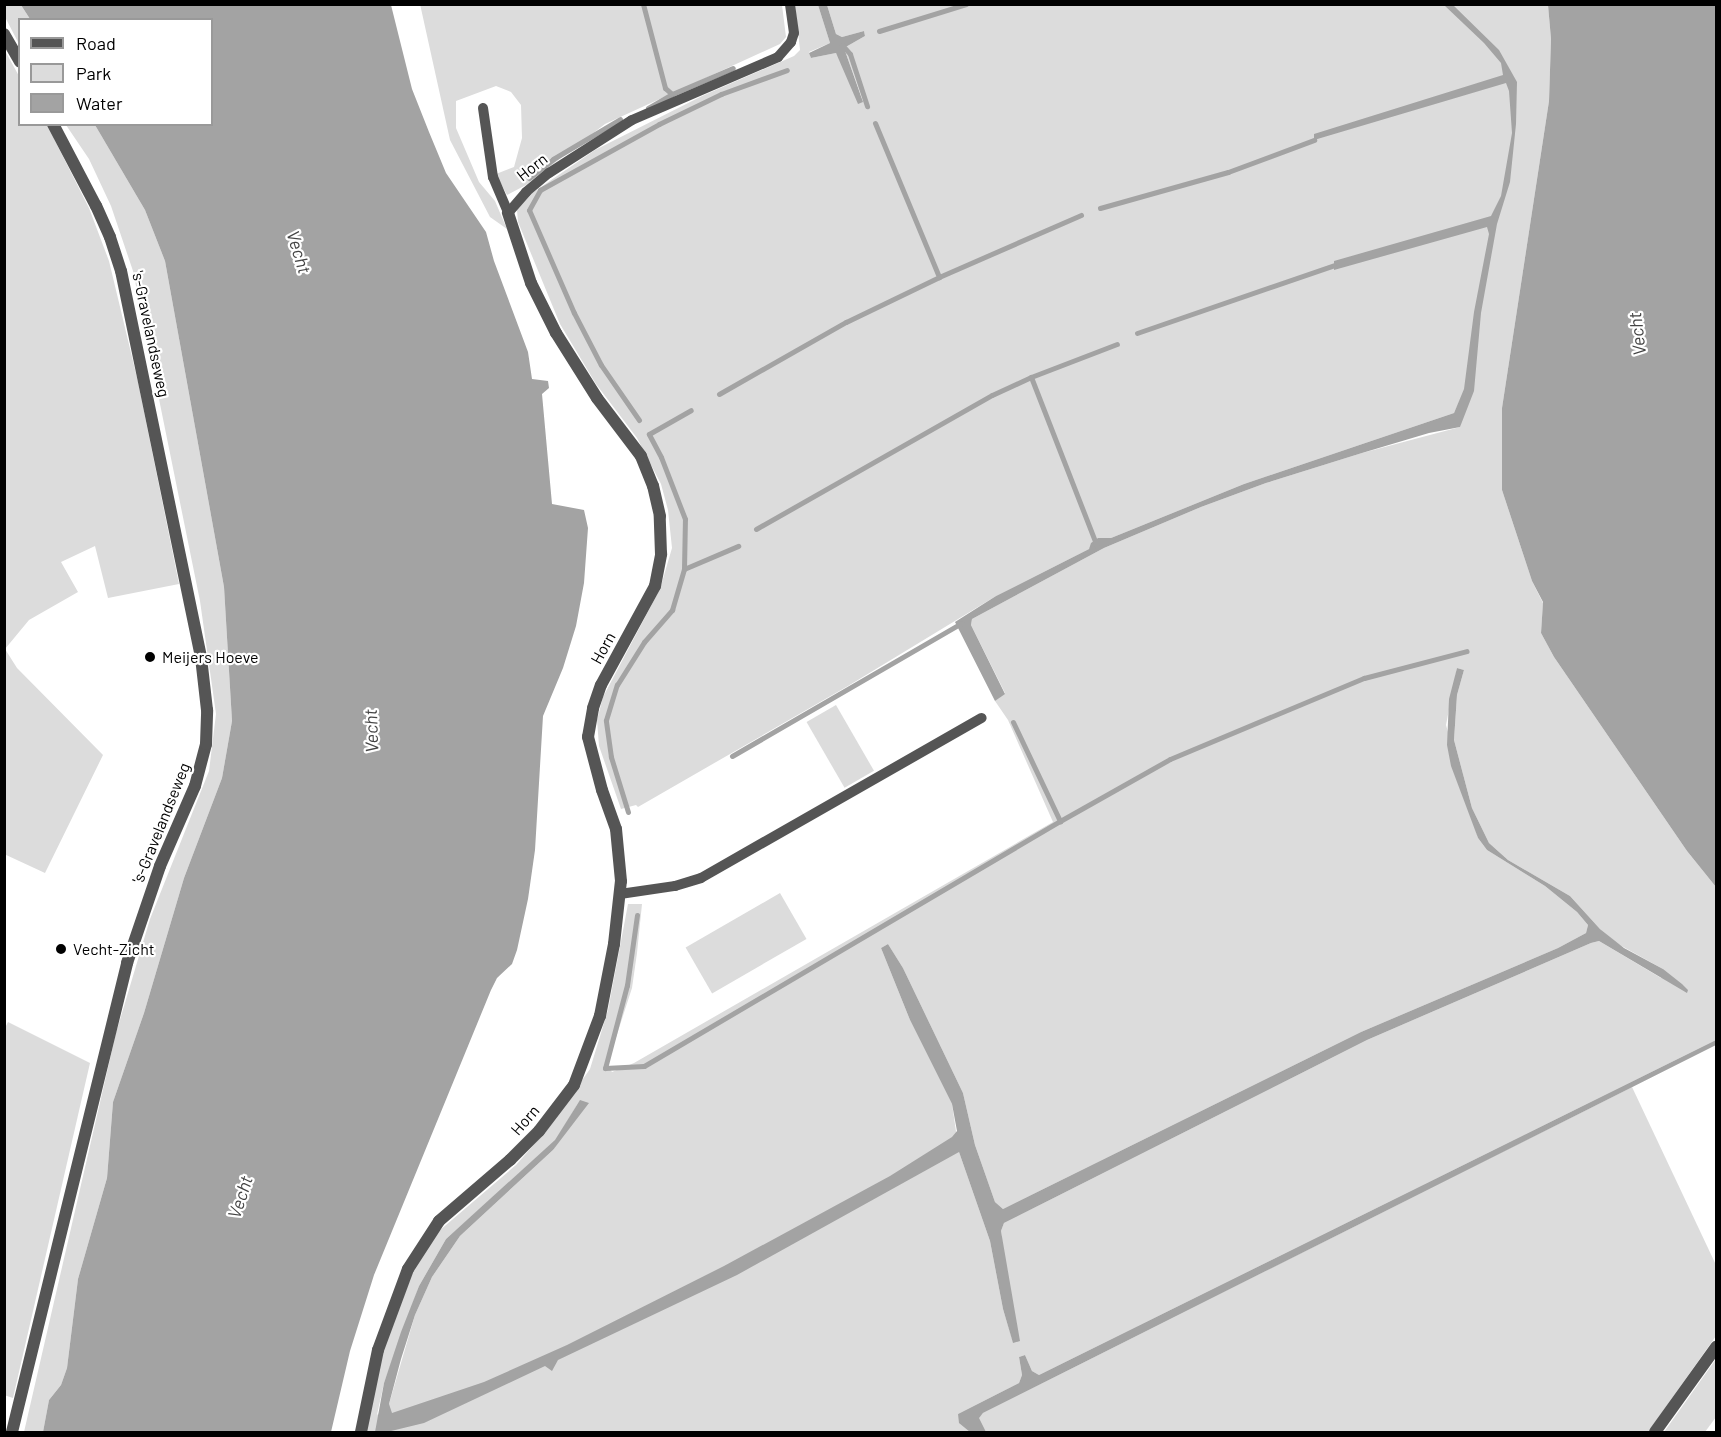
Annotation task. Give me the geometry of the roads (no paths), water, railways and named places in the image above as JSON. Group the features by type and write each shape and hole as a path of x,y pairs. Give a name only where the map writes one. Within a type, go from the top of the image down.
{"street":[{"path":"4,34 18,58"},
{"name":"'s-Gravelandseweg","path":"12,1432 127,963 160,866 195,786 206,744 207,710 201,657 121,271 110,237 92,198 54,126"},
{"name":"Horn","path":"361,1432 378,1350 408,1269 439,1221 510,1160 539,1131 574,1085 600,1016 620,894 616,829 602,790 588,737 593,708 601,685 655,586 661,554 660,516 653,486 641,456 597,398 551,323 531,283 508,213"},
{"path":"1655,1432 1716,1347"}],"lane":[{"name":"Horn","path":"508,213 526,192 549,173 632,120 778,57 791,42 794,33 790,4"},
{"path":"483,108 493,177 508,213"},
{"path":"620,894 675,886 701,878 982,718"}],"water":[{"name":"Vecht","path":"21,5 391,5 412,89 446,173 486,232 494,261 528,352 532,379 548,381 549,388 542,394 552,504 584,510 588,528 584,583 576,626 563,668 543,716 535,850 517,950 512,964 497,978 491,990 374,1275 350,1351 331,1432 43,1432 49,1400 61,1385 67,1368 78,1279 107,1178 113,1102 144,1013 184,878 222,778 232,721 224,587 165,261 145,210 96,126 213,126 213,18 29,18"},
{"path":"818,5 827,5 836,34 842,37 864,31 865,36 844,48 863,102 858,104 836,53 811,58 809,53 830,43"},
{"path":"1444,5 1453,5 1499,50 1517,82 1516,124 1510,182 1497,224 1481,313 1474,391 1460,427 1429,433 1362,453 1266,483 1201,507 1104,548 972,619 971,625 1005,694 995,701 955,622 996,596 1089,549 1091,543 1098,538 1111,538 1244,484 1454,413 1464,389 1474,312 1489,234 1487,227 1334,270 1334,261 1491,216 1501,196 1512,133 1509,91 1506,83 1314,140 1314,134 1503,75 1501,63 1484,43"},
{"name":"Vecht","path":"1548,5 1716,5 1716,887 1687,851 1554,657 1541,633 1543,602 1532,581 1502,490 1502,408 1549,101 1551,39"},
{"path":"1457,668 1464,670 1457,695 1454,740 1472,808 1489,843 1508,860 1570,896 1600,929 1624,948 1663,969 1688,990 1687,993 1599,941 1591,943 1367,1040 1004,1223 1001,1231 1020,1341 1013,1343 1003,1309 990,1241 959,1152 737,1275 558,1360 552,1371 545,1366 424,1423 387,1432 375,1432 384,1383 401,1332 419,1286 446,1239 555,1140 580,1100 589,1103 553,1150 460,1236 432,1277 415,1315 401,1359 389,1404 392,1413 484,1382 567,1345 724,1266 890,1176 952,1137 957,1131 952,1104 910,1020 881,948 888,944 903,968 963,1093 975,1145 995,1202 1003,1209 1361,1032 1558,948 1586,933 1588,925 1577,912 1545,886 1487,850 1478,838 1451,766 1447,745 1449,699"},
{"path":"1716,1040 1716,1045 983,1413 979,1418 986,1432 970,1432 959,1423 958,1414 1019,1383 1022,1375 1019,1357 1025,1355 1032,1371 1039,1375"}],"waterway":[{"path":"643,4 665,88 672,94"},
{"path":"879,31 966,4"},
{"path":"842,45 850,54 867,106"},
{"path":"648,108 672,94 733,68"},
{"path":"639,420 601,365 574,313 529,210 540,190 659,124 721,94 787,70"},
{"path":"529,178 553,159 620,119"},
{"path":"875,123 939,277"},
{"path":"1100,208 1228,172 1314,140"},
{"path":"719,394 846,322 939,277 1081,215"},
{"path":"1137,333 1334,265"},
{"path":"756,529 992,395 1031,377 1117,344"},
{"path":"1031,377 1097,546"},
{"path":"628,812 611,757 606,720 617,685 644,642 672,610 684,569 685,519 661,457 649,434 691,410"},
{"path":"684,569 738,546"},
{"path":"732,756 961,623"},
{"path":"637,915 627,985 605,1068 644,1066 1060,821 1170,759 1364,678 1467,651"},
{"path":"1013,722 1060,821"}],"place":[{"name":"Meijers Hoeve","path":"150,657"},
{"name":"Vecht-Zicht","path":"61,949"}]}
